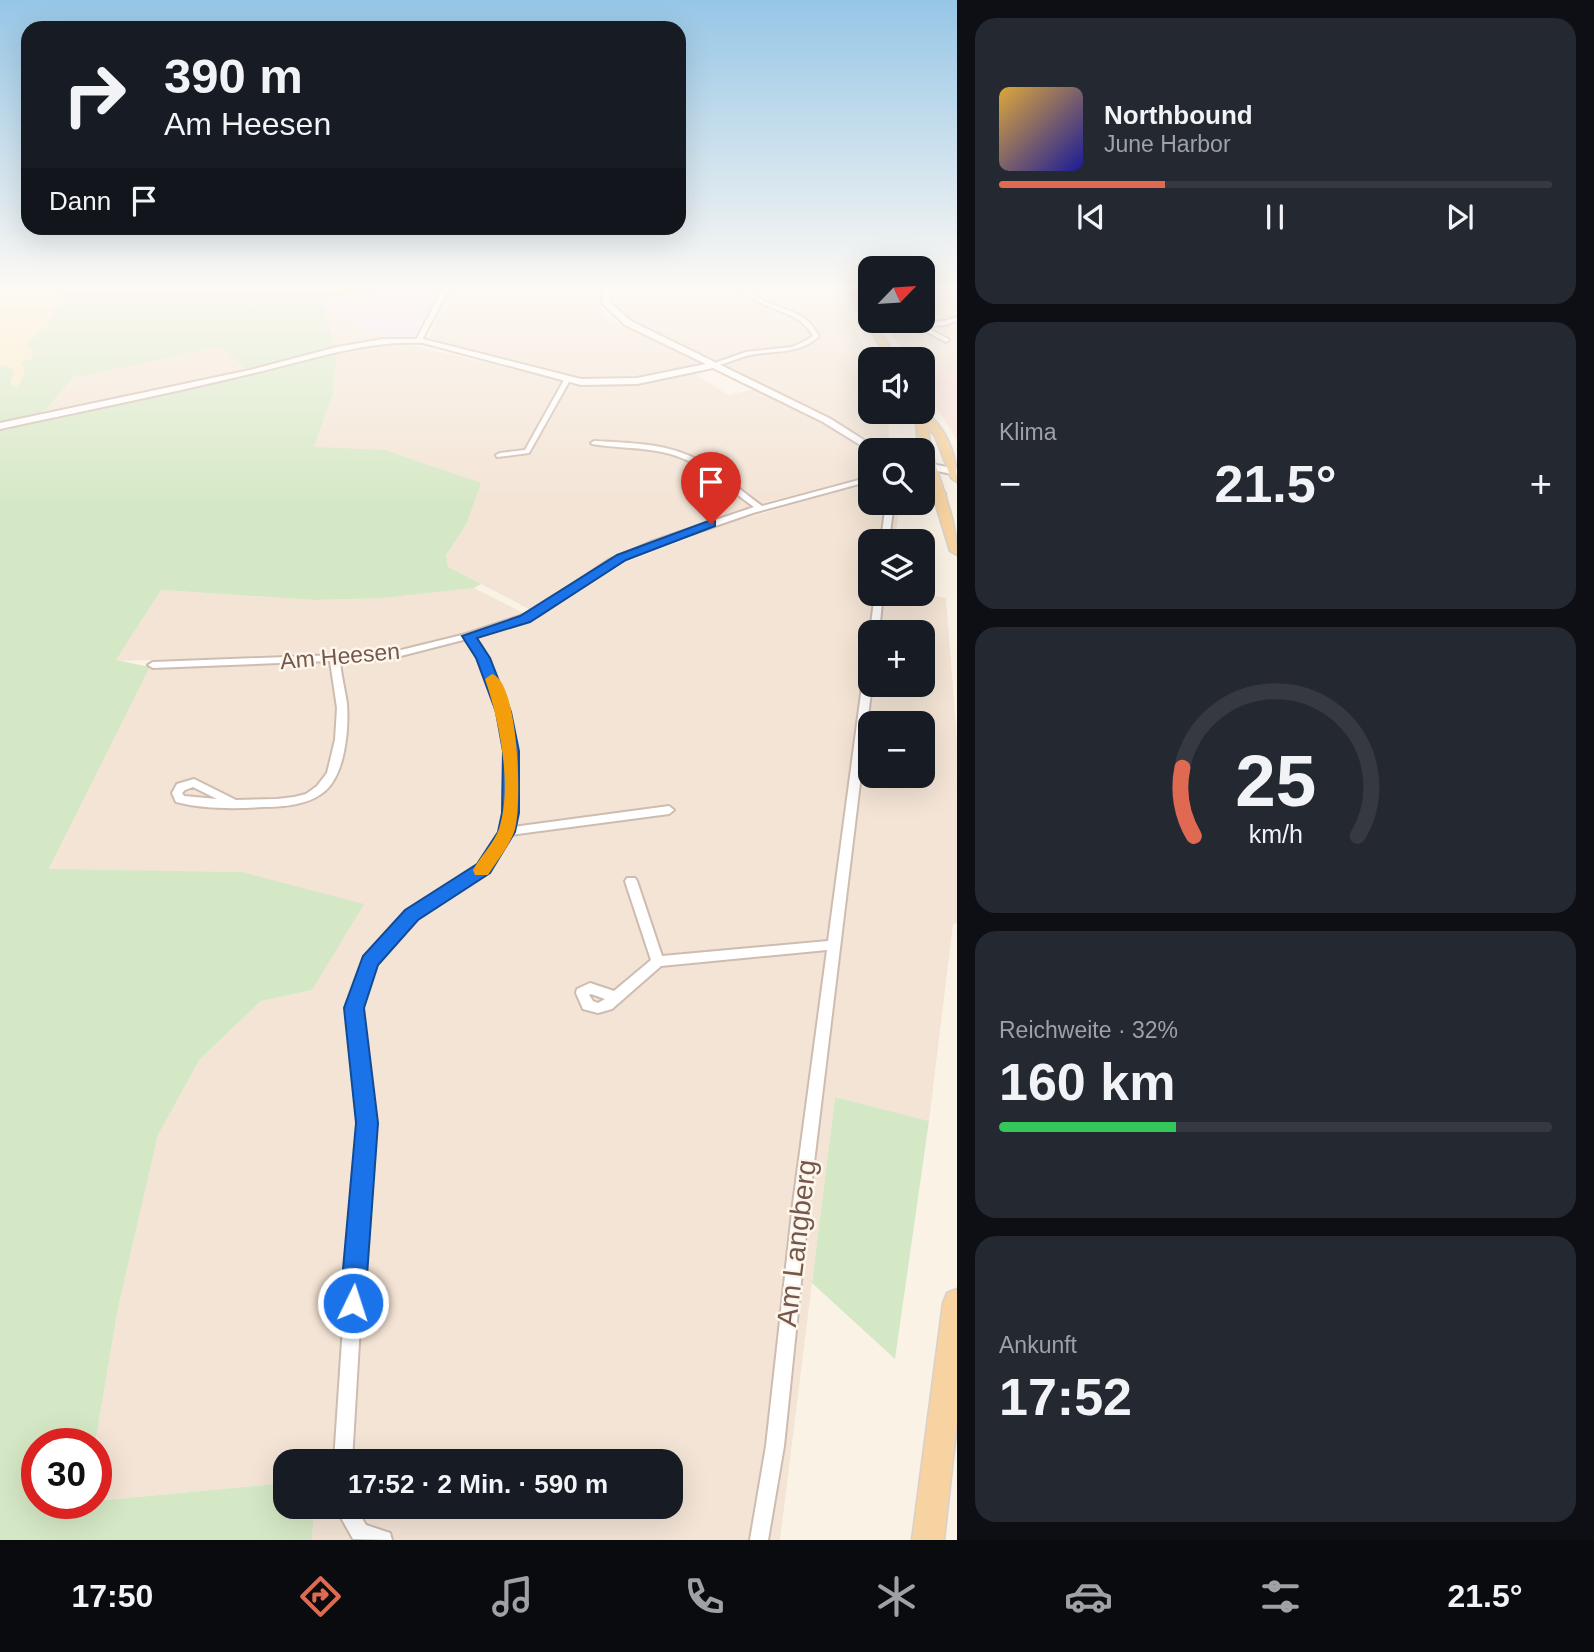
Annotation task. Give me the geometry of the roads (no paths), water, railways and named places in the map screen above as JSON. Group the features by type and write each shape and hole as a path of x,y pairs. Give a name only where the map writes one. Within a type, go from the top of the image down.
{"main road":[{"path":"930,424 940,435 955,470"},
{"path":"935,483 957,551"},
{"path":"928,1540 957,1303"}],"street":[{"path":"0,426 155,394 296,360"},
{"path":"493,360 567,380 598,383 636,382 728,360"},
{"path":"703,360 826,420 858,440"},
{"path":"500,455 527,452 567,380"},
{"path":"594,443 645,448 685,456 698,462 760,508"},
{"path":"935,462 955,470"},
{"name":"Am Heesen","path":"153,665 389,656 469,636 535,614 622,557 760,508 858,482"},
{"path":"935,491 940,494"},
{"path":"344,1449 360,1191 367,1123 354,1008 369,962 412,915 484,869 506,832 510,813 511,751 506,725 494,682 469,636"},
{"path":"232,802 291,802 324,787 335,764 341,726 342,708 335,660"},
{"name":"Am Langberg","path":"759,1540 775,1446 799,1216 866,697"},
{"path":"506,832 668,810"},
{"path":"631,881 658,961"},
{"path":"617,998 658,961 834,945"},
{"path":"352,1519 360,1532 383,1540"}]}
